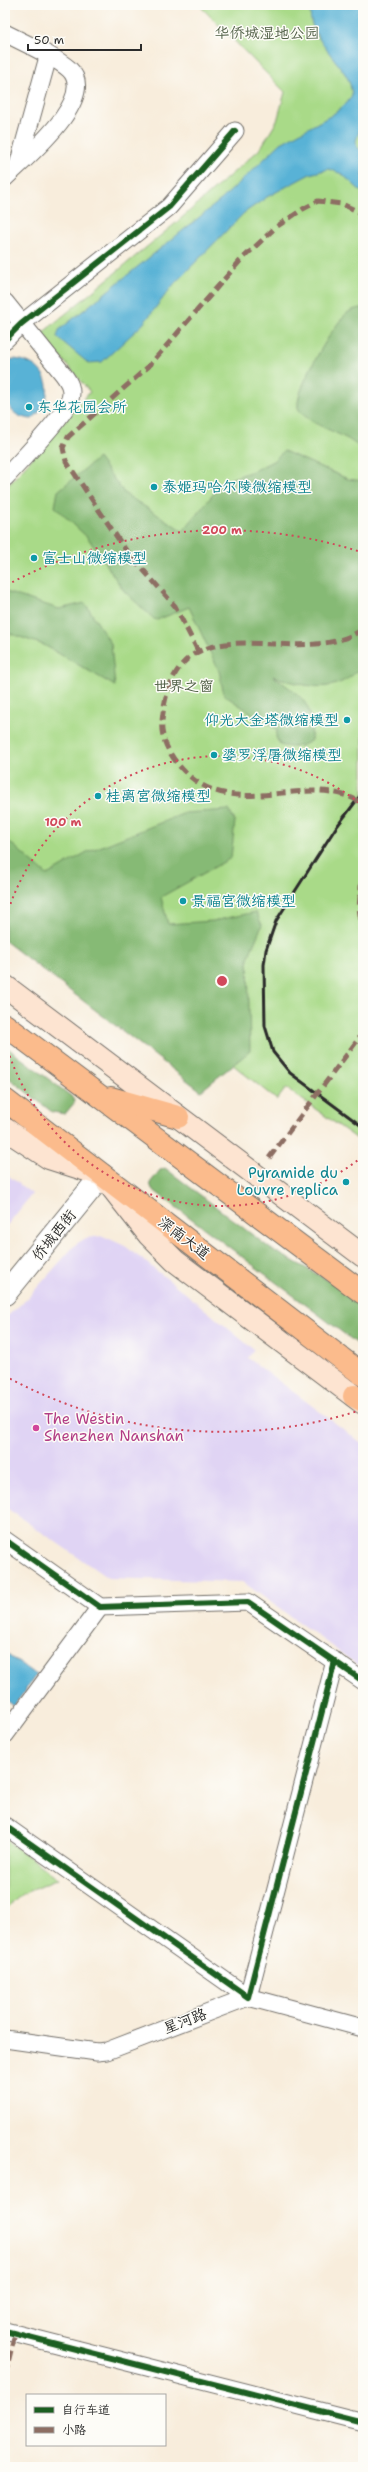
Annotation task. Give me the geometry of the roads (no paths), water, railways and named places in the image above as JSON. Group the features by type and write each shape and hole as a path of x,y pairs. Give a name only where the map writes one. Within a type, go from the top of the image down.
{"main road":[{"path":"5,986 363,1256"},
{"path":"5,1025 363,1293"},
{"path":"98,1094 178,1117"},
{"name":"深南大道","path":"5,1100 363,1375"},
{"path":"5,1129 49,1158 102,1175 149,1235 175,1261 360,1400"}],"street":[{"path":"5,33 69,69 74,76 76,91 71,105 61,122 5,178"},
{"path":"18,164 48,57"},
{"path":"5,340 21,324 169,207 235,132"},
{"path":"5,302 21,324 69,382 71,391 65,410 5,478"},
{"name":"侨城西街","path":"5,1294 102,1175"},
{"path":"5,1540 100,1607 248,1602 363,1681"},
{"path":"5,1735 100,1607"},
{"path":"248,1997 335,1661"},
{"path":"5,1826 248,1997 363,2028"},
{"name":"星河路","path":"5,2039 97,2052 107,2051 248,1997"},
{"path":"5,2331 363,2422"}],"water":[{"path":"312,5 363,5 363,120 356,141 357,147 363,152 363,193 342,174 329,169 310,174 267,197 244,213 174,284 143,324 102,362 88,363 57,337 59,330 222,199 281,143 332,115 347,103 352,95 349,81 316,33 310,14"},
{"path":"13,359 25,361 35,366 42,373 46,382 47,391 45,401 40,410 32,419 22,417 14,413 9,407 6,399 5,362"},
{"path":"5,1653 36,1675 14,1706 5,1699"}],"railway":[{"path":"363,792 335,829 276,921 266,950 264,965 265,1026 273,1052 290,1073 363,1127"}],"place":[{"name":"东华花园会所","path":"29,407"},
{"name":"泰姬玛哈尔陵微缩模型","path":"154,487"},
{"name":"富士山微缩模型","path":"34,558"},
{"name":"仰光大金塔微缩模型","path":"347,720"},
{"name":"婆罗浮屠微缩模型","path":"214,755"},
{"name":"桂离宫微缩模型","path":"98,796"},
{"name":"景福宫微缩模型","path":"183,901"},
{"name":"Pyramide du Louvre replica","path":"346,1182"},
{"name":"The Westin Shenzhen Nanshan","path":"36,1428"}],"park label":[{"name":"华侨城湿地公园","path":"267,33"},
{"name":"世界之窗","path":"184,686"}]}
